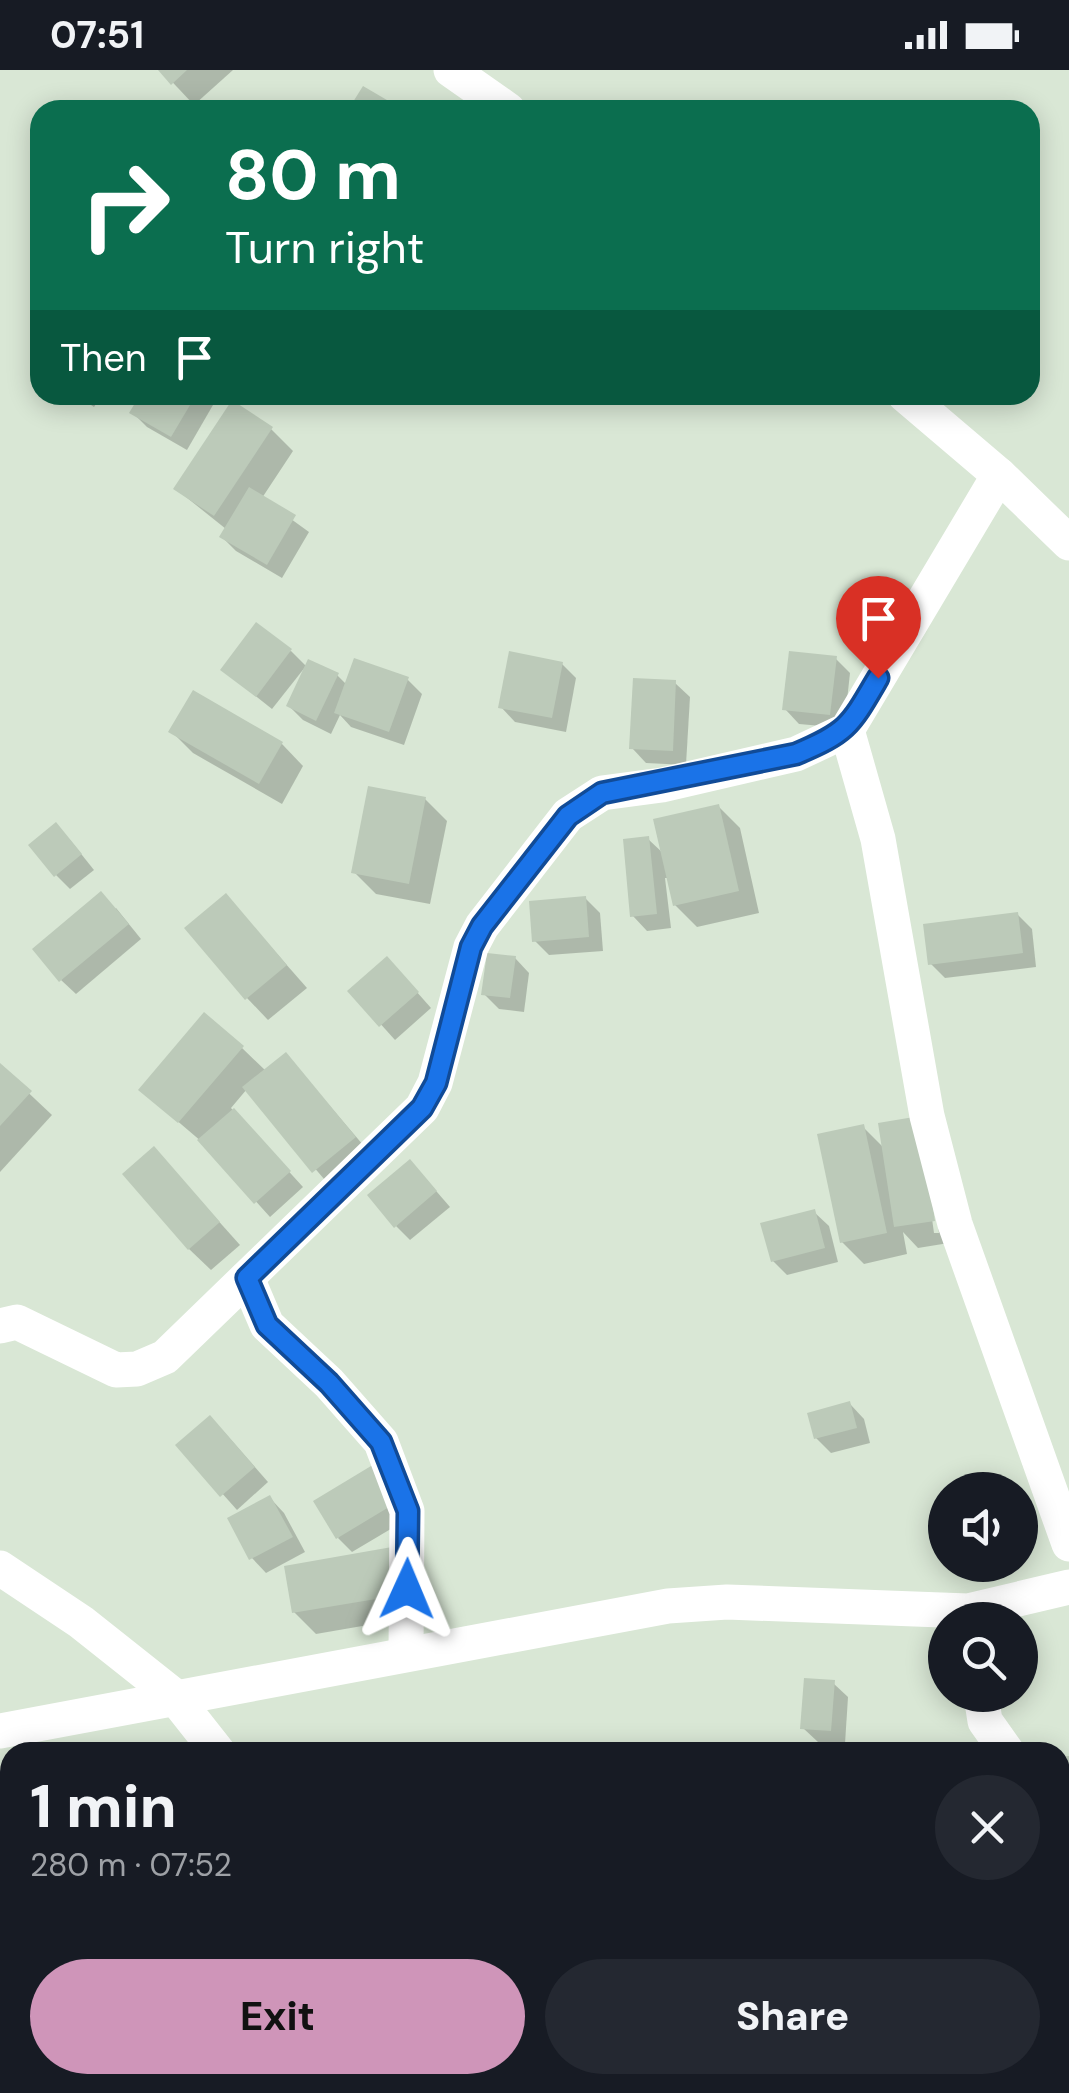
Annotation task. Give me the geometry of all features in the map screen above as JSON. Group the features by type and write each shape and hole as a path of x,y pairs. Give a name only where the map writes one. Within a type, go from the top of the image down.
{"street":[{"path":"451,70 494,100"},
{"path":"917,405 999,474 1069,544"},
{"path":"0,1326 17,1322 116,1370 137,1369 165,1357 422,1108 436,1083 471,947 482,926 568,816 602,793 796,754 847,730 999,474"},
{"path":"847,730 878,839 927,1116 955,1224 1069,1544"},
{"path":"247,1278 267,1325 341,1395 381,1442 408,1511 406,1653"},
{"path":"0,1568 81,1622 173,1696 210,1742"},
{"path":"1013,1602 1069,1586"},
{"path":"0,1731 668,1606 727,1602 928,1613"},
{"path":"984,1712 985,1721 1000,1742"}],"building":[{"path":"158,70 187,70 171,85"},
{"path":"363,86 387,100 354,100"},
{"path":"134,405 190,405 171,437 129,413"},
{"path":"229,405 240,405 273,427 214,516 173,489"},
{"path":"249,487 296,515 267,565 219,537"},
{"path":"256,622 292,649 256,697 220,670"},
{"path":"509,651 563,662 552,718 498,708"},
{"path":"789,651 837,656 830,715 782,710"},
{"path":"354,658 409,677 389,732 334,713"},
{"path":"308,659 339,673 316,721 286,706"},
{"path":"633,678 676,680 673,751 629,749"},
{"path":"193,690 283,742 259,784 168,732"},
{"path":"368,786 426,797 409,884 351,873"},
{"path":"719,804 739,891 673,906 653,819"},
{"path":"56,822 82,854 54,877 28,845"},
{"path":"649,836 657,914 630,917 623,839"},
{"path":"101,891 129,924 59,982 32,949"},
{"path":"226,893 287,965 245,1000 184,928"},
{"path":"586,896 589,937 532,942 529,901"},
{"path":"1018,912 1023,953 928,965 923,924"},
{"path":"487,953 516,956 510,998 481,995"},
{"path":"387,956 419,992 379,1027 347,991"},
{"path":"204,1012 244,1046 178,1123 138,1090"},
{"path":"286,1052 356,1137 312,1173 242,1087"},
{"path":"0,1063 32,1091 0,1126"},
{"path":"234,1108 291,1171 254,1204 197,1140"},
{"path":"920,1116 935,1221 894,1227 878,1123"},
{"path":"864,1124 887,1233 840,1243 817,1134"},
{"path":"154,1146 220,1222 188,1250 122,1174"},
{"path":"410,1159 437,1191 394,1228 367,1195"},
{"path":"815,1209 825,1248 771,1262 760,1223"},
{"path":"850,1401 857,1428 814,1439 807,1413"},
{"path":"210,1415 255,1467 220,1497 175,1445"},
{"path":"376,1463 399,1501 336,1539 313,1501"},
{"path":"270,1495 293,1537 249,1560 227,1518"},
{"path":"392,1547 400,1595 292,1613 284,1566"},
{"path":"804,1678 835,1680 831,1731 800,1729"}],"route":[{"path":"407,1589 408,1511 376,1432 272,1331 247,1278 422,1108 436,1083 471,947 482,926 568,816 602,793 662,784 796,754 826,741 847,730 878,678"}]}
